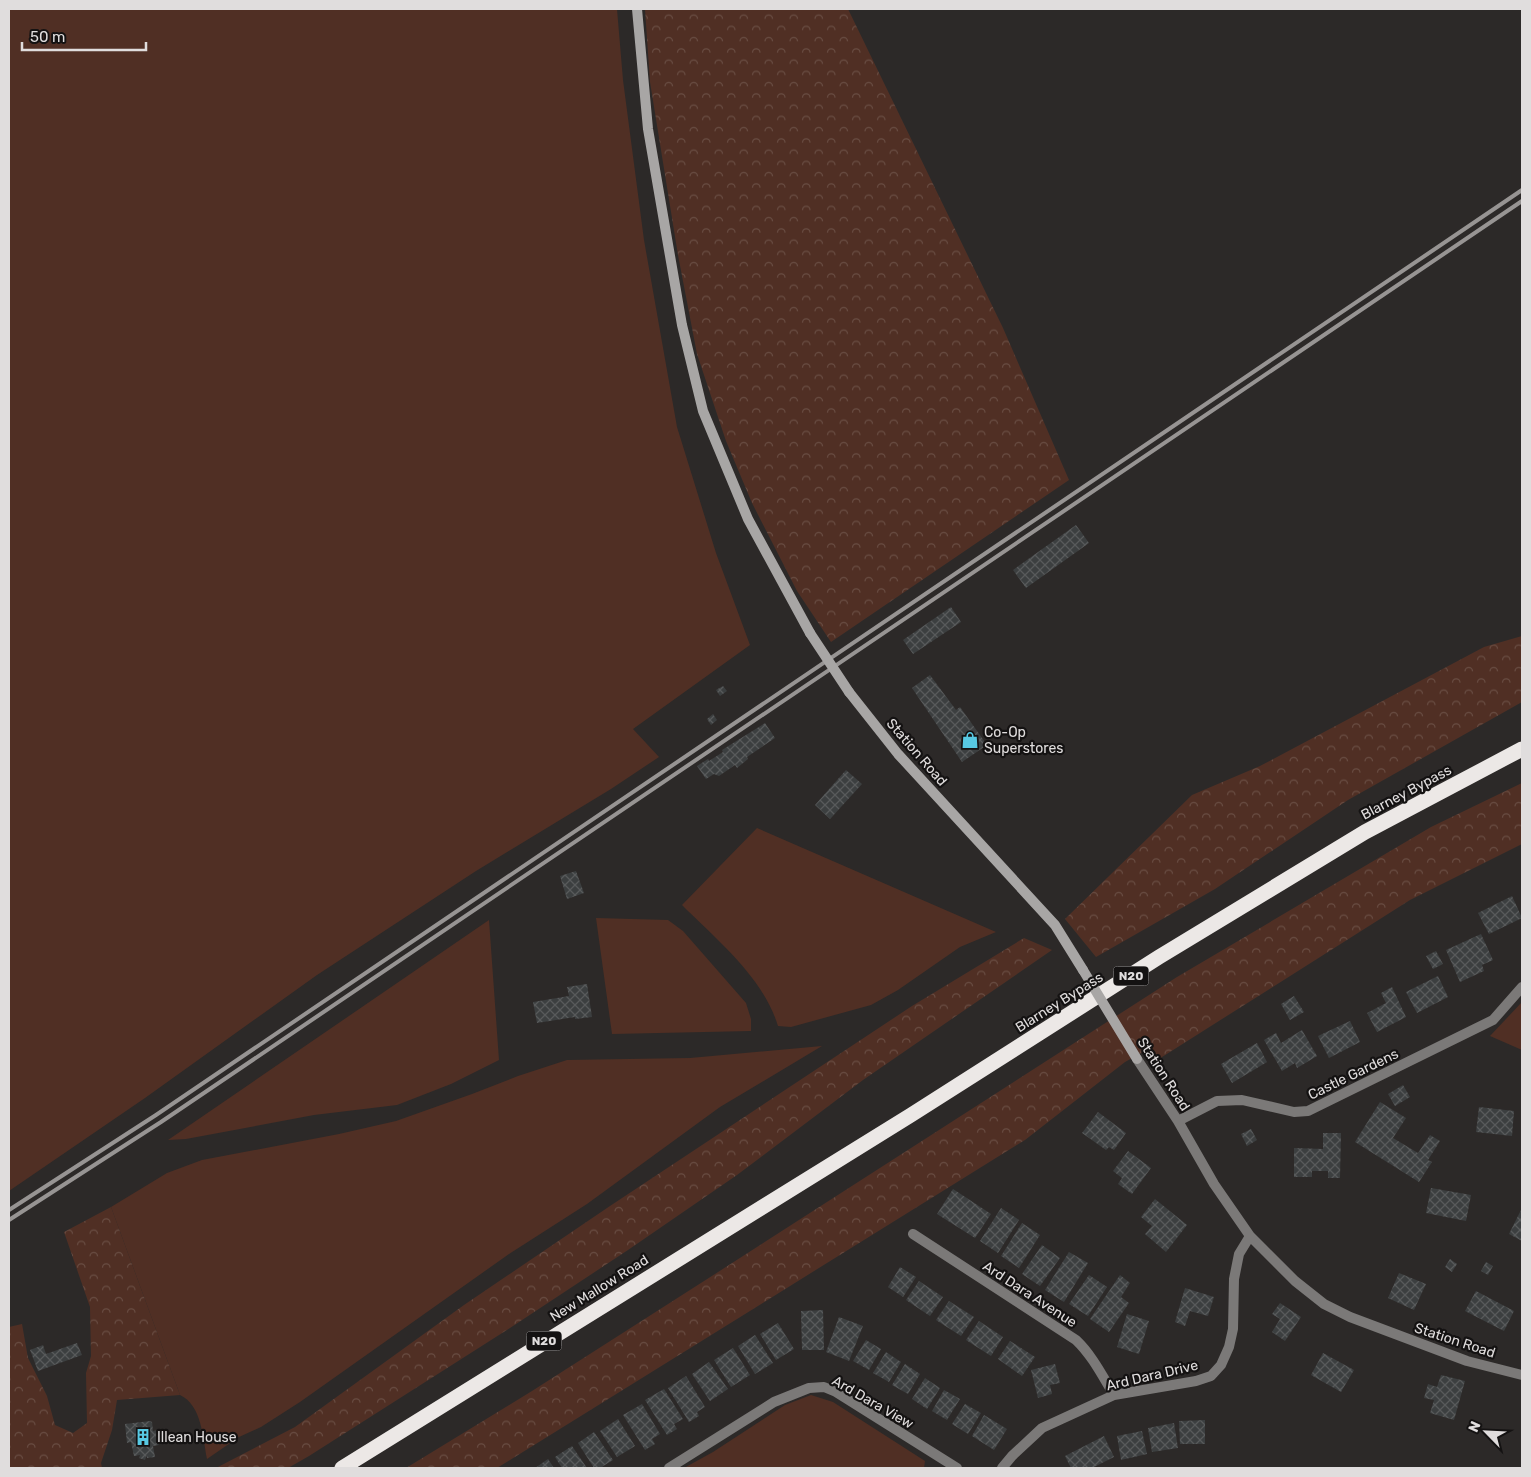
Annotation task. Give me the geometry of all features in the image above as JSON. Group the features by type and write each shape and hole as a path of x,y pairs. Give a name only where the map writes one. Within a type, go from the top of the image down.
{"highway":[{"name":"Blarney Bypass","path":"747,1216 1159,958 1365,832 1522,749"},
{"name":"New Mallow Road","path":"342,1468 747,1216"}],"street":[{"name":"Station Road","path":"637,9 648,129 682,325 703,411 748,519 810,633 849,692 898,754 1055,925 1137,1059 1178,1121 1214,1184 1250,1236 1295,1281 1324,1304 1350,1317 1467,1361 1522,1375"},
{"name":"Castle Gardens","path":"1178,1121 1217,1101 1242,1100 1294,1112 1308,1111 1493,1020 1522,987"},
{"name":"Ard Dara Avenue","path":"913,1234 1076,1340 1091,1358 1114,1395"},
{"name":"Ard Dara Drive","path":"1002,1468 1042,1428 1114,1395 1196,1381 1211,1376 1221,1365 1229,1347 1233,1329 1234,1279 1239,1254 1250,1236"},
{"name":"Ard Dara View","path":"669,1468 774,1402 809,1388 824,1387 836,1392 957,1468"}],"green space":[{"path":"9,9 617,9 623,80 644,240 677,427 716,553 750,645 633,729 659,757 611,789 476,871 317,975 145,1098 9,1191"},
{"path":"645,9 848,9 1003,328 1069,480 831,642 797,591 752,503 726,441 697,354 678,255 650,82"},
{"path":"1522,636 1522,702 1348,800 1215,889 1096,957 1065,919 1192,795 1260,766 1484,647"},
{"path":"1522,783 1522,844 1410,900 1151,1064 1143,1052 1125,1062 1025,1140 497,1468 406,1468 532,1391 1177,977 1431,827"},
{"path":"757,828 996,932 960,947 898,990 871,1005 791,1027 778,1026 762,991 750,975 738,960 682,905"},
{"path":"596,918 668,920 683,931 746,1003 751,1019 751,1031 612,1034"},
{"path":"489,920 499,1060 451,1084 397,1105 314,1115 186,1139 168,1140"},
{"path":"1024,938 1052,950 863,1080 737,1175 510,1328 288,1468 216,1468 295,1427 464,1305 610,1206 912,1006"},
{"path":"1522,1002 1522,1050 1490,1036"},
{"path":"822,1046 720,1107 587,1204 509,1254 300,1402 261,1427 239,1437 207,1459 197,1414 193,1406 180,1395 111,1207 167,1173 202,1160 339,1134 396,1121 567,1060 690,1058"},
{"path":"111,1207 180,1395 117,1400 112,1430 101,1463 102,1468 9,1468 9,1327 22,1324 28,1358 47,1396 55,1425 73,1433 87,1423 86,1373 91,1356 90,1307 64,1232"},
{"path":"811,1395 833,1402 925,1461 924,1468 684,1468 713,1452 785,1405"}],"building":[{"path":"1076,525 1089,543 1026,588 1013,570"},
{"path":"951,607 961,622 913,654 903,640"},
{"path":"930,675 956,710 960,707 987,745 962,762 912,688"},
{"path":"723,686 727,691 720,696 716,690"},
{"path":"713,714 717,720 711,725 707,719"},
{"path":"765,723 775,738 747,757 748,759 737,768 735,765 719,776 714,774 706,779 697,766 708,759 709,761 723,752 722,750"},
{"path":"846,770 862,784 830,819 815,805"},
{"path":"576,871 584,893 567,899 560,876"},
{"path":"1512,896 1522,918 1489,934 1478,913"},
{"path":"1481,934 1493,960 1482,965 1484,971 1460,982 1446,950"},
{"path":"1436,951 1443,964 1433,969 1426,956"},
{"path":"1438,976 1448,997 1417,1013 1406,992"},
{"path":"587,984 592,1017 575,1019 575,1017 537,1023 533,1002 569,996 567,987"},
{"path":"1392,987 1406,1017 1377,1032 1367,1013 1386,1003 1381,993"},
{"path":"1294,996 1304,1012 1290,1020 1281,1004"},
{"path":"1350,1021 1360,1042 1329,1058 1318,1036"},
{"path":"1302,1030 1317,1056 1297,1068 1295,1063 1282,1071 1264,1040 1276,1033 1281,1043"},
{"path":"1257,1043 1267,1062 1232,1083 1221,1064"},
{"path":"1403,1085 1410,1097 1395,1106 1388,1094"},
{"path":"1380,1102 1406,1118 1393,1138 1418,1153 1430,1135 1440,1141 1428,1160 1432,1162 1419,1182 1355,1142"},
{"path":"1479,1107 1514,1111 1512,1136 1476,1132"},
{"path":"1098,1112 1126,1133 1114,1150 1109,1147 1106,1150 1082,1133"},
{"path":"1251,1129 1257,1140 1247,1146 1241,1134"},
{"path":"1323,1133 1341,1133 1340,1178 1328,1178 1328,1171 1312,1171 1312,1177 1294,1177 1294,1148 1323,1149"},
{"path":"1128,1151 1151,1168 1132,1194 1118,1184 1122,1178 1113,1171"},
{"path":"1431,1188 1471,1195 1466,1221 1426,1213"},
{"path":"953,1189 991,1214 975,1238 937,1214"},
{"path":"1155,1199 1187,1225 1166,1252 1145,1234 1152,1226 1141,1217"},
{"path":"1001,1208 1019,1220 998,1253 980,1241"},
{"path":"1522,1208 1522,1241 1509,1234"},
{"path":"1022,1223 1040,1235 1019,1268 1001,1256"},
{"path":"1042,1245 1060,1258 1040,1286 1022,1274"},
{"path":"1069,1252 1088,1263 1064,1302 1045,1290"},
{"path":"1450,1259 1457,1264 1452,1272 1445,1267"},
{"path":"1486,1262 1493,1266 1488,1275 1481,1271"},
{"path":"900,1267 916,1277 903,1297 888,1287"},
{"path":"1399,1273 1426,1284 1414,1310 1388,1298"},
{"path":"1089,1275 1107,1287 1088,1316 1069,1304"},
{"path":"1120,1275 1130,1283 1121,1297 1129,1303 1109,1332 1090,1319"},
{"path":"919,1281 943,1297 930,1316 906,1300"},
{"path":"1185,1288 1214,1297 1208,1316 1190,1311 1185,1326 1175,1322"},
{"path":"1476,1291 1514,1311 1504,1331 1465,1311"},
{"path":"949,1301 974,1317 961,1336 936,1320"},
{"path":"1280,1303 1301,1317 1285,1341 1272,1332 1280,1319 1272,1314"},
{"path":"823,1310 824,1350 802,1350 801,1311"},
{"path":"1127,1314 1149,1321 1139,1354 1117,1347"},
{"path":"839,1317 863,1326 849,1361 826,1352"},
{"path":"979,1321 1003,1337 991,1356 966,1340"},
{"path":"778,1323 794,1349 776,1360 760,1334"},
{"path":"755,1335 773,1363 755,1374 738,1346"},
{"path":"866,1340 881,1349 869,1370 853,1361"},
{"path":"1010,1341 1035,1357 1022,1376 998,1359"},
{"path":"77,1343 82,1355 38,1371 30,1350 43,1345 46,1354"},
{"path":"733,1348 750,1375 731,1387 714,1360"},
{"path":"886,1352 901,1362 889,1382 873,1373"},
{"path":"1323,1353 1354,1370 1341,1392 1311,1375"},
{"path":"709,1362 728,1389 710,1401 692,1374"},
{"path":"905,1364 920,1374 908,1394 892,1385"},
{"path":"1055,1364 1060,1383 1050,1385 1052,1394 1038,1398 1031,1370"},
{"path":"1441,1375 1465,1381 1454,1420 1430,1413 1434,1400 1424,1398 1428,1384 1437,1387"},
{"path":"686,1376 705,1407 697,1412 699,1416 689,1422 668,1388"},
{"path":"925,1378 940,1388 927,1409 912,1399"},
{"path":"664,1389 683,1419 674,1424 677,1429 667,1435 645,1400"},
{"path":"944,1390 960,1399 947,1420 932,1411"},
{"path":"642,1404 660,1434 652,1439 655,1444 645,1450 623,1415"},
{"path":"965,1404 981,1413 968,1434 952,1424"},
{"path":"984,1415 1007,1429 994,1450 972,1436"},
{"path":"618,1419 635,1446 617,1457 600,1431"},
{"path":"1205,1420 1205,1444 1180,1444 1179,1421"},
{"name":"Illean House","path":"152,1422 153,1431 157,1430 160,1433 161,1441 159,1445 153,1446 155,1457 147,1458 147,1455 145,1460 139,1458 140,1455 134,1456 131,1442 127,1443 125,1424"},
{"path":"1174,1423 1178,1448 1152,1452 1148,1428"},
{"path":"1142,1431 1147,1454 1121,1460 1117,1436"},
{"path":"594,1432 613,1460 600,1468 594,1468 578,1443"},
{"path":"1104,1436 1114,1457 1092,1468 1071,1468 1065,1456"},
{"path":"572,1446 587,1468 562,1468 555,1457"},
{"path":"548,1459 554,1468 535,1468"}],"railway":[{"path":"9,1210 156,1115 1522,190"},
{"path":"9,1220 161,1122 1522,201"}],"place":[{"name":"Co-Op Superstores","path":"970,740"},
{"name":"Illean House","path":"143,1437"}]}
